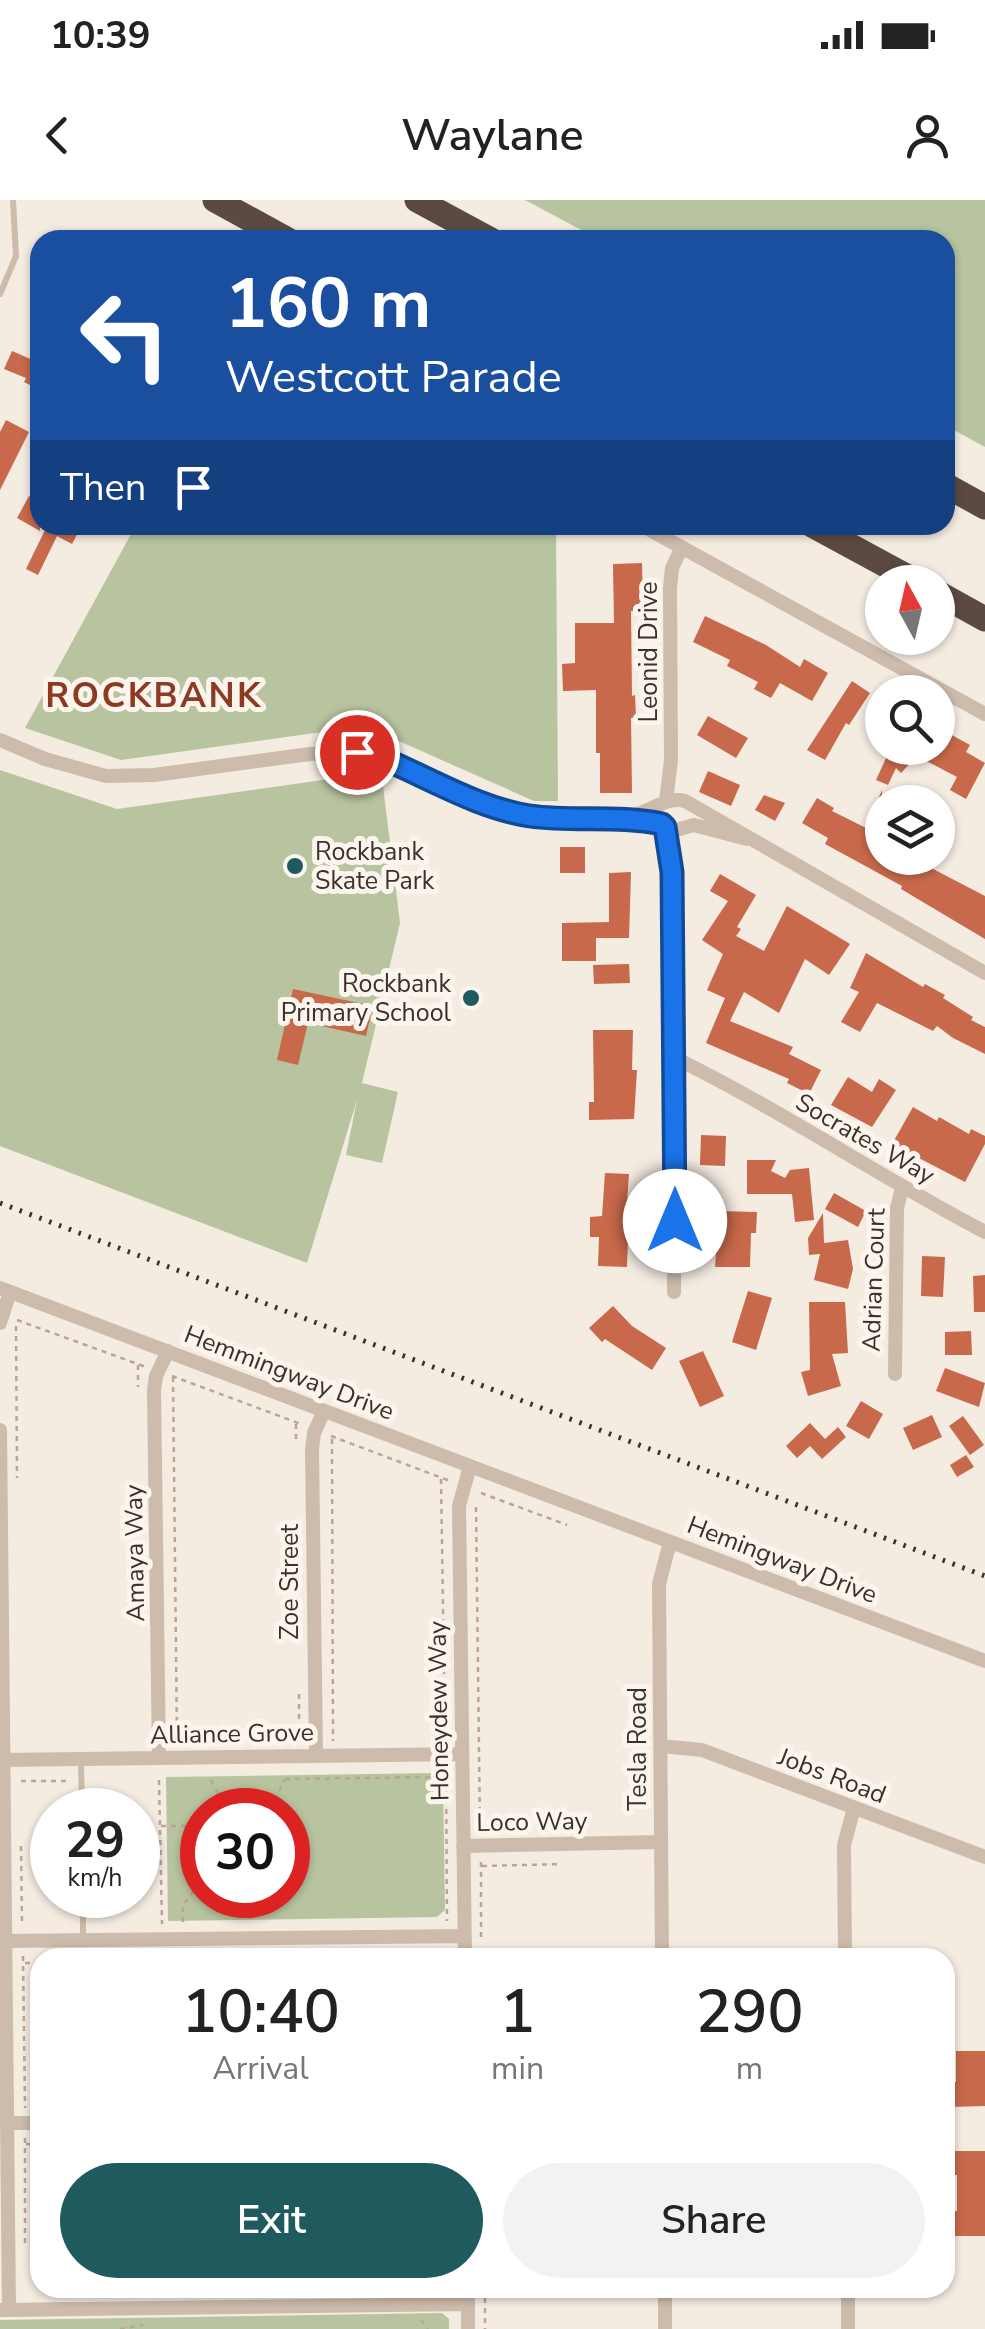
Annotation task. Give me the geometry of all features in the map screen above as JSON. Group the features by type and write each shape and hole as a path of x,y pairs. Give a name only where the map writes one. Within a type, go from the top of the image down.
{"highway":[{"path":"215,200 270,230"},
{"path":"416,200 472,230"},
{"path":"955,490 985,506"},
{"path":"831,535 886,565"},
{"path":"955,603 985,619"}],"street":[{"path":"660,535 985,714"},
{"name":"Leonid Drive","path":"665,803 670,760 670,588 672,568 682,547"},
{"path":"0,740 76,769 118,776 357,752 377,756 508,811 560,818 618,817 652,810 676,798 985,972"},
{"name":"Leonid Drive","path":"670,760 686,802"},
{"path":"672,872 692,816 686,802"},
{"path":"665,803 660,814 672,872 676,1078 674,1292"},
{"path":"618,817 676,830 687,826 747,839"},
{"name":"Socrates Way","path":"675,1058 724,1082 902,1188 985,1232"},
{"name":"Socrates Way","path":"676,1078 724,1082"},
{"name":"Adrian Court","path":"894,1374 897,1208 902,1188"},
{"path":"0,1324 5,1290"},
{"name":"Hemmingway Drive","path":"5,1290 562,1501"},
{"name":"Amaya Way","path":"159,1758 154,1390 166,1374 168,1351"},
{"name":"Zoe Street","path":"316,1756 312,1449 324,1411"},
{"path":"0,1430 1,1660 11,1760 2,1852 7,2123 4,2310 468,2304"},
{"name":"Honeydew Way","path":"464,1948 459,1506 470,1466"},
{"name":"Hemingway Drive","path":"562,1501 985,1661"},
{"name":"Tesla Road","path":"662,1948 659,1584 670,1542"},
{"name":"Jobs Road","path":"661,1746 702,1750 985,1858"},
{"name":"Alliance Grove","path":"11,1760 462,1754"},
{"path":"845,1948 844,1845 854,1808"},
{"name":"Loco Way","path":"464,1846 661,1842"},
{"path":"5,1941 464,1936"},
{"path":"7,2123 30,2123"},
{"path":"468,2298 468,2329"},
{"path":"665,2298 665,2329"},
{"path":"848,2298 848,2329"}],"lane":[{"path":"0,294 16,256 12,200"},
{"path":"81,1759 82,1788"},
{"path":"84,1918 84,1940"}],"path":[{"path":"17,1475 16,1319 316,1430"},
{"path":"166,1374 177,1745"},
{"path":"333,1742 332,1436 462,1486"},
{"path":"442,1478 447,1936"},
{"path":"481,1939 476,1491 567,1525"},
{"path":"281,1788 286,1779 283,1756"},
{"path":"11,1760 19,1781 82,1781"},
{"path":"286,1779 446,1777"},
{"path":"158,1780 158,1788"},
{"path":"211,1780 215,1788"},
{"path":"162,1927 160,1826 180,1827"},
{"path":"20,1836 30,2087"},
{"path":"480,1866 562,1864"},
{"path":"183,1918 183,1927"},
{"path":"23,1963 30,1963"},
{"path":"25,2257 25,2144 30,2129"},
{"path":"25,2144 30,2144"},
{"path":"484,2298 485,2329"}],"green space":[{"path":"525,200 985,200 985,447 955,430 955,230 581,230"},
{"path":"131,535 556,535 558,801 534,801 365,726 121,760 25,728"},
{"path":"0,770 117,809 358,775 383,786 400,923 362,1083 398,1092 382,1163 346,1155 357,1100 307,1263 0,1146"},
{"path":"436,1773 443,1780 445,1910 437,1917 168,1921 166,1777"},
{"path":"442,2313 449,2319 449,2329 0,2329 0,2320"}],"building":[{"path":"12,351 30,359 30,385 24,382 26,378 4,369"},
{"path":"6,420 29,432 0,490 0,432"},
{"path":"29,496 30,497 30,525 17,518"},
{"path":"43,535 77,535 72,544 57,536 38,575 26,569"},
{"path":"642,563 643,611 631,611 632,696 635,695 636,717 631,718 632,793 600,793 596,690 563,691 562,664 575,663 575,623 614,623 613,564"},
{"path":"705,616 766,645 800,667 804,659 828,673 812,701 780,683 771,698 754,689 758,682 727,666 730,660 693,642"},
{"path":"852,681 865,690 865,701 849,725 846,723 825,760 807,750"},
{"path":"708,716 748,738 736,758 697,735"},
{"path":"955,737 970,745 966,752 985,763 966,799 955,793 953,785 957,777 934,765 955,765"},
{"path":"883,765 909,765 901,773 896,768 888,785 876,780"},
{"path":"708,771 740,785 731,806 699,792"},
{"path":"764,795 785,803 775,821 755,810"},
{"path":"817,798 834,808 832,811 865,828 865,866 825,844 828,838 802,823"},
{"path":"560,847 585,847 585,873 560,873"},
{"path":"631,872 629,938 596,938 596,961 562,961 562,923 609,922 609,873"},
{"path":"720,874 756,895 737,927 741,929 736,936 764,951 787,906 850,944 829,975 805,959 779,1013 744,992 730,1021 793,1047 789,1054 821,1070 809,1094 787,1083 789,1079 706,1043 725,998 707,990 723,954 702,940 728,901 710,891"},
{"path":"882,875 945,875 985,896 985,939 901,889 902,886"},
{"path":"866,953 923,987 925,984 945,995 943,998 985,1027 985,1054 937,1026 933,1031 877,1003 860,1032 841,1022 859,992 850,988"},
{"path":"629,964 630,983 594,984 593,965"},
{"path":"293,989 373,1006 366,1036 308,1023 298,1065 277,1060"},
{"path":"593,1030 633,1030 632,1070 637,1070 634,1119 589,1120 589,1102 594,1102"},
{"path":"848,1077 872,1092 879,1079 896,1090 872,1127 831,1105"},
{"path":"913,1107 969,1134 971,1129 985,1136 985,1144 965,1182 892,1144"},
{"path":"701,1135 726,1136 725,1166 700,1165"},
{"path":"747,1160 776,1160 771,1171 785,1178 790,1170 809,1168 814,1220 795,1222 792,1194 747,1194"},
{"path":"605,1173 629,1174 626,1216 638,1216 638,1237 628,1237 627,1267 598,1266 599,1237 590,1237 590,1217 602,1216"},
{"path":"834,1193 866,1211 858,1227 825,1209"},
{"path":"719,1211 757,1212 756,1233 751,1233 750,1267 715,1267"},
{"path":"823,1213 824,1243 848,1240 853,1269 848,1289 814,1280 820,1254 809,1255 808,1238"},
{"path":"922,1256 945,1257 943,1297 921,1296"},
{"path":"985,1275 985,1312 974,1312 973,1276"},
{"path":"748,1291 772,1298 756,1350 732,1342"},
{"path":"809,1302 845,1302 848,1353 832,1354 841,1386 808,1396 801,1372 810,1370"},
{"path":"613,1306 632,1326 666,1348 652,1370 605,1339 602,1342 589,1328"},
{"path":"971,1331 972,1355 945,1355 945,1332"},
{"path":"703,1351 724,1396 700,1407 679,1361"},
{"path":"945,1368 985,1383 979,1407 936,1391"},
{"path":"861,1401 883,1414 869,1439 846,1426"},
{"path":"932,1415 942,1437 913,1450 903,1428"},
{"path":"963,1416 984,1445 970,1455 949,1426"},
{"path":"810,1423 825,1439 838,1427 846,1437 822,1459 810,1446 797,1458 786,1446"},
{"path":"966,1455 974,1467 957,1477 950,1465"},
{"path":"956,2051 985,2051 985,2106 955,2107"},
{"path":"955,2151 985,2151 985,2236 955,2236"}],"railway":[{"path":"0,1203 985,1576"}],"place":[{"name":"Rockbank Skate Park","path":"295,866"},
{"name":"Rockbank Primary School","path":"471,998"}],"district":[{"name":"ROCKBANK","path":"154,695"}],"route":[{"path":"357,752 377,756 508,811 560,818 618,817 665,827 672,872 675,1221"}]}
